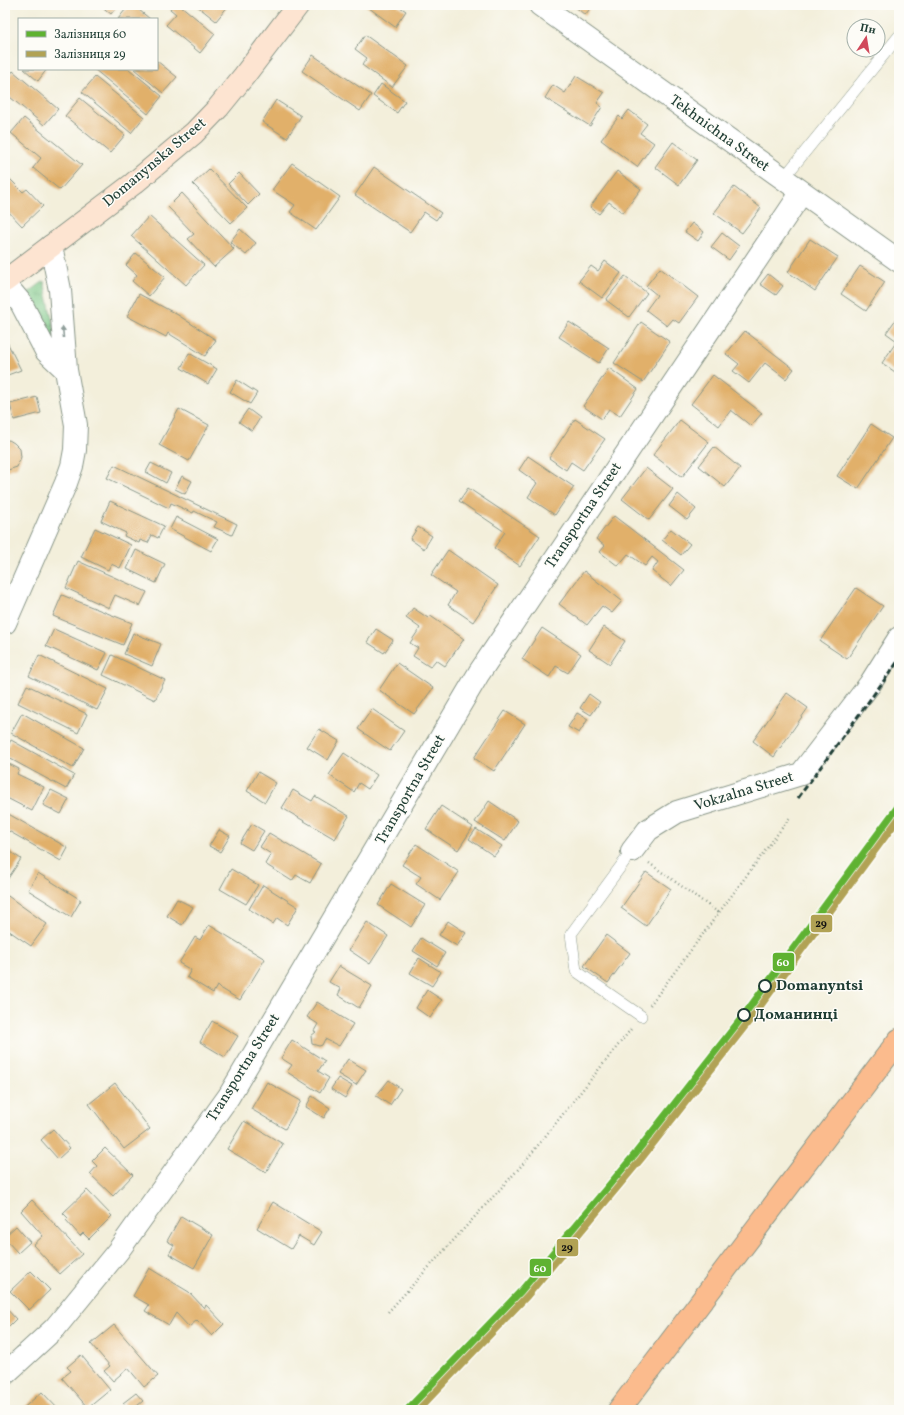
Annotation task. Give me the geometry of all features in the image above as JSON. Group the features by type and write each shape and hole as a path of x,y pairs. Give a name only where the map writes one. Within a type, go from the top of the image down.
{"main road":[{"name":"Domanynska Street","path":"5,281 133,184 194,133 218,108 244,76 298,5"},
{"path":"619,1410 899,1040"}],"street":[{"name":"Tekhnichna Street","path":"540,5 899,261"},
{"name":"Transportna Street","path":"5,1374 55,1328 118,1251 229,1096 479,673 802,192"},
{"path":"5,623 66,483 72,466 75,450 76,425 66,370 60,290 51,246"},
{"path":"5,284 20,302 46,351 66,370"},
{"name":"Vokzalna Street","path":"632,851 648,830 677,812 801,774 870,684 899,638"}],"lane":[{"path":"783,179 899,36"},
{"path":"632,851 571,934 576,971 641,1016"}],"path":[{"path":"388,1312 523,1164 571,1107 791,816"},
{"path":"632,851 719,913"}],"green space":[{"path":"44,281 58,347 54,349 28,293"}],"building":[{"path":"100,5 118,5 111,14"},
{"path":"129,5 133,5 149,18 119,18"},
{"path":"173,5 180,5 215,34 200,53 166,25 176,14 170,9"},
{"path":"196,5 229,5 216,21"},
{"path":"365,5 397,5 406,11 395,27"},
{"path":"573,5 593,5 585,15"},
{"path":"365,35 408,66 392,87 362,65 367,58 355,49"},
{"path":"313,55 371,95 360,111 302,71"},
{"path":"158,62 177,77 163,93 135,70 158,70"},
{"path":"25,70 46,70 38,81"},
{"path":"95,70 130,70 162,96 148,114"},
{"path":"13,71 58,109 44,125 5,93 5,81"},
{"path":"576,76 604,93 597,103 602,107 590,126 545,98 553,85 565,93"},
{"path":"95,77 144,117 131,133 82,92"},
{"path":"381,84 405,101 397,113 373,96"},
{"path":"80,98 125,135 110,153 65,116"},
{"path":"276,100 301,116 287,138 262,122"},
{"path":"629,110 647,124 640,133 654,143 637,167 601,140 619,116 622,119"},
{"path":"24,118 82,165 60,190 33,168 41,158 11,133"},
{"path":"673,142 697,160 679,185 655,167"},
{"path":"292,163 340,197 316,230 290,212 295,205 272,190"},
{"path":"374,167 441,213 436,220 424,212 410,232 355,195"},
{"path":"209,169 247,208 231,223 193,184"},
{"path":"617,171 641,189 623,213 609,202 599,214 590,207"},
{"path":"239,173 259,194 248,205 228,184"},
{"path":"5,174 23,192 27,189 43,206 22,226 5,208 9,205 5,201"},
{"path":"734,187 761,208 742,233 714,213"},
{"path":"182,193 234,249 214,267 188,239 194,234 168,207"},
{"path":"149,216 204,265 186,285 131,236"},
{"path":"692,223 704,232 698,241 685,232"},
{"path":"240,229 256,243 246,255 230,242"},
{"path":"722,233 739,246 729,260 711,247"},
{"path":"810,239 838,257 815,291 788,272"},
{"path":"136,253 165,277 149,296 132,281 137,275 126,265"},
{"path":"605,261 621,273 602,298 579,281 591,266 598,271"},
{"path":"860,266 885,282 866,311 841,294"},
{"path":"660,268 698,297 679,323 673,319 667,326 646,310 657,295 646,286"},
{"path":"768,274 783,286 776,295 760,284"},
{"path":"625,276 647,293 629,317 606,300"},
{"path":"139,294 178,315 216,340 205,356 168,333 166,337 127,316"},
{"path":"899,315 898,374 882,363 897,341 886,333"},
{"path":"569,322 609,348 599,363 559,337"},
{"path":"641,322 670,342 643,382 614,363"},
{"path":"745,331 794,369 786,379 765,363 749,383 733,371 739,364 726,354"},
{"path":"5,338 21,370 5,376"},
{"path":"189,353 217,369 208,384 181,368"},
{"path":"609,368 638,389 620,416 609,409 602,419 583,406"},
{"path":"713,375 762,413 751,426 731,410 719,426 691,404"},
{"path":"237,380 257,393 250,404 230,392"},
{"path":"37,397 41,413 14,420 10,404"},
{"path":"179,409 209,425 189,461 159,445"},
{"path":"248,409 260,418 252,431 239,422"},
{"path":"575,419 605,439 583,470 571,462 566,470 549,458"},
{"path":"680,420 709,442 682,477 653,455"},
{"path":"871,424 892,438 858,489 837,476"},
{"path":"9,440 20,449 21,457 17,467 5,471 5,441"},
{"path":"714,447 740,468 725,487 699,466"},
{"path":"528,456 574,487 555,515 528,497 537,483 519,470"},
{"path":"151,463 171,473 166,483 146,472"},
{"path":"114,465 237,524 232,535 214,527 217,522 194,511 193,513 171,503 169,508 107,478"},
{"path":"646,468 673,489 649,520 622,499"},
{"path":"182,476 192,481 185,494 175,489"},
{"path":"468,488 540,536 520,566 494,548 505,532 459,501"},
{"path":"678,494 696,509 687,520 669,506"},
{"path":"110,501 164,526 158,538 152,535 148,543 140,540 139,543 124,536 126,533 101,521"},
{"path":"614,516 684,570 671,586 652,571 658,562 652,557 645,566 628,554 618,566 600,552 605,546 596,539"},
{"path":"176,517 218,539 211,551 170,529"},
{"path":"418,527 432,536 424,549 410,539"},
{"path":"95,528 131,545 120,568 111,564 108,570 81,557"},
{"path":"671,529 690,544 681,555 662,540"},
{"path":"136,550 165,564 156,583 127,569"},
{"path":"448,550 498,585 473,622 448,605 456,592 431,575"},
{"path":"78,561 147,592 140,606 115,595 109,608 66,588"},
{"path":"584,571 622,601 612,613 602,606 587,625 559,604"},
{"path":"856,588 883,606 847,659 820,641"},
{"path":"62,595 132,623 123,645 53,616"},
{"path":"413,608 428,618 429,615 464,639 445,666 436,660 430,667 413,656 418,648 410,643 420,628 406,618"},
{"path":"604,627 625,641 610,664 589,650"},
{"path":"542,628 581,654 568,673 556,666 549,677 522,659"},
{"path":"54,629 107,653 98,670 46,646"},
{"path":"376,629 393,640 384,653 367,642"},
{"path":"133,633 161,644 152,666 124,654"},
{"path":"39,655 108,689 97,710 29,676"},
{"path":"112,655 165,680 155,700 103,675"},
{"path":"397,663 433,688 414,714 379,690"},
{"path":"27,685 87,714 78,733 18,703"},
{"path":"787,693 808,708 774,757 753,741"},
{"path":"589,694 600,702 591,715 580,708"},
{"path":"372,709 404,731 390,751 358,729"},
{"path":"505,711 525,724 494,771 474,758"},
{"path":"22,713 84,748 73,768 11,733"},
{"path":"577,713 588,719 579,733 568,727"},
{"path":"319,729 339,741 328,760 307,747"},
{"path":"11,740 74,775 66,789 5,756 5,751"},
{"path":"344,753 377,775 368,789 359,783 354,792 329,775"},
{"path":"5,762 19,769 17,774 44,787 32,811 5,797"},
{"path":"258,772 276,783 265,802 247,791"},
{"path":"51,790 69,799 61,814 43,805"},
{"path":"293,790 312,801 315,796 349,816 335,839 282,808"},
{"path":"489,801 518,821 505,841 475,822"},
{"path":"441,806 473,827 458,850 426,829"},
{"path":"5,812 68,848 61,861 5,829"},
{"path":"252,824 264,831 252,850 240,843"},
{"path":"476,829 502,846 494,856 469,839"},
{"path":"219,830 230,836 220,852 209,846"},
{"path":"269,833 321,864 310,883 296,875 292,881 265,864 271,854 260,847"},
{"path":"416,844 459,872 440,900 416,884 421,877 402,865"},
{"path":"5,848 21,859 5,883"},
{"path":"231,869 258,885 246,904 220,889"},
{"path":"646,872 671,889 646,926 621,908"},
{"path":"38,873 81,900 71,917 28,890"},
{"path":"391,884 425,905 411,927 378,905"},
{"path":"263,885 298,907 287,925 277,918 273,924 249,909"},
{"path":"5,894 47,924 31,946 5,928"},
{"path":"177,899 193,907 182,925 167,916"},
{"path":"448,921 466,933 457,946 439,935"},
{"path":"367,922 388,936 370,964 349,950"},
{"path":"209,925 265,959 240,1000 217,986 213,993 187,977 191,970 179,963 195,937 200,940"},
{"path":"606,935 630,953 608,983 584,966"},
{"path":"421,938 445,953 437,966 413,951"},
{"path":"419,958 441,972 432,986 410,973"},
{"path":"339,966 372,986 359,1008 338,995 341,989 329,982"},
{"path":"427,990 442,1000 430,1018 416,1008"},
{"path":"317,1002 353,1024 339,1046 325,1039 322,1045 319,1046 312,1044 311,1036 316,1032 314,1031 318,1024 307,1017"},
{"path":"212,1021 238,1036 225,1057 200,1042"},
{"path":"292,1040 325,1061 318,1071 329,1078 320,1093 287,1072 292,1065 281,1058"},
{"path":"348,1059 366,1070 356,1085 338,1074"},
{"path":"338,1078 352,1086 345,1098 331,1089"},
{"path":"389,1080 401,1089 390,1105 376,1096"},
{"path":"267,1082 301,1101 285,1129 251,1109"},
{"path":"115,1083 150,1129 124,1149 89,1104"},
{"path":"312,1096 330,1108 324,1118 306,1107"},
{"path":"244,1121 283,1144 266,1172 227,1149"},
{"path":"53,1129 70,1148 58,1159 41,1140"},
{"path":"105,1148 133,1175 113,1196 90,1174 97,1166 92,1161"},
{"path":"87,1190 112,1216 89,1239 83,1233 80,1236 66,1220 68,1218 63,1213"},
{"path":"32,1200 82,1254 60,1274 33,1245 43,1236 21,1211"},
{"path":"273,1202 322,1232 314,1245 299,1236 291,1249 257,1228"},
{"path":"181,1216 213,1235 194,1268 169,1254 174,1245 167,1241"},
{"path":"16,1226 30,1242 18,1253 5,1239 5,1236"},
{"path":"149,1268 189,1292 204,1308 206,1305 224,1324 212,1336 197,1320 189,1327 176,1313 169,1325 145,1311 149,1305 133,1296"},
{"path":"31,1271 50,1290 29,1310 10,1291"},
{"path":"5,1307 16,1319 5,1330"},
{"path":"114,1325 158,1376 144,1387 128,1368 113,1381 104,1371 110,1366 91,1344"},
{"path":"81,1355 110,1390 88,1408 62,1378 71,1371 67,1367"},
{"path":"42,1392 59,1410 21,1410"},
{"path":"136,1393 143,1401 130,1410 123,1403"}],"railway":[{"path":"798,798 899,660"}],"rail line":[{"name":"60","path":"407,1410 521,1291 635,1154 744,1015 899,805"},
{"name":"29","path":"418,1410 527,1296 641,1159 750,1020 899,818"}],"place":[{"name":"Domanyntsi","path":"765,986"},
{"name":"Доманинці","path":"744,1015"}]}
